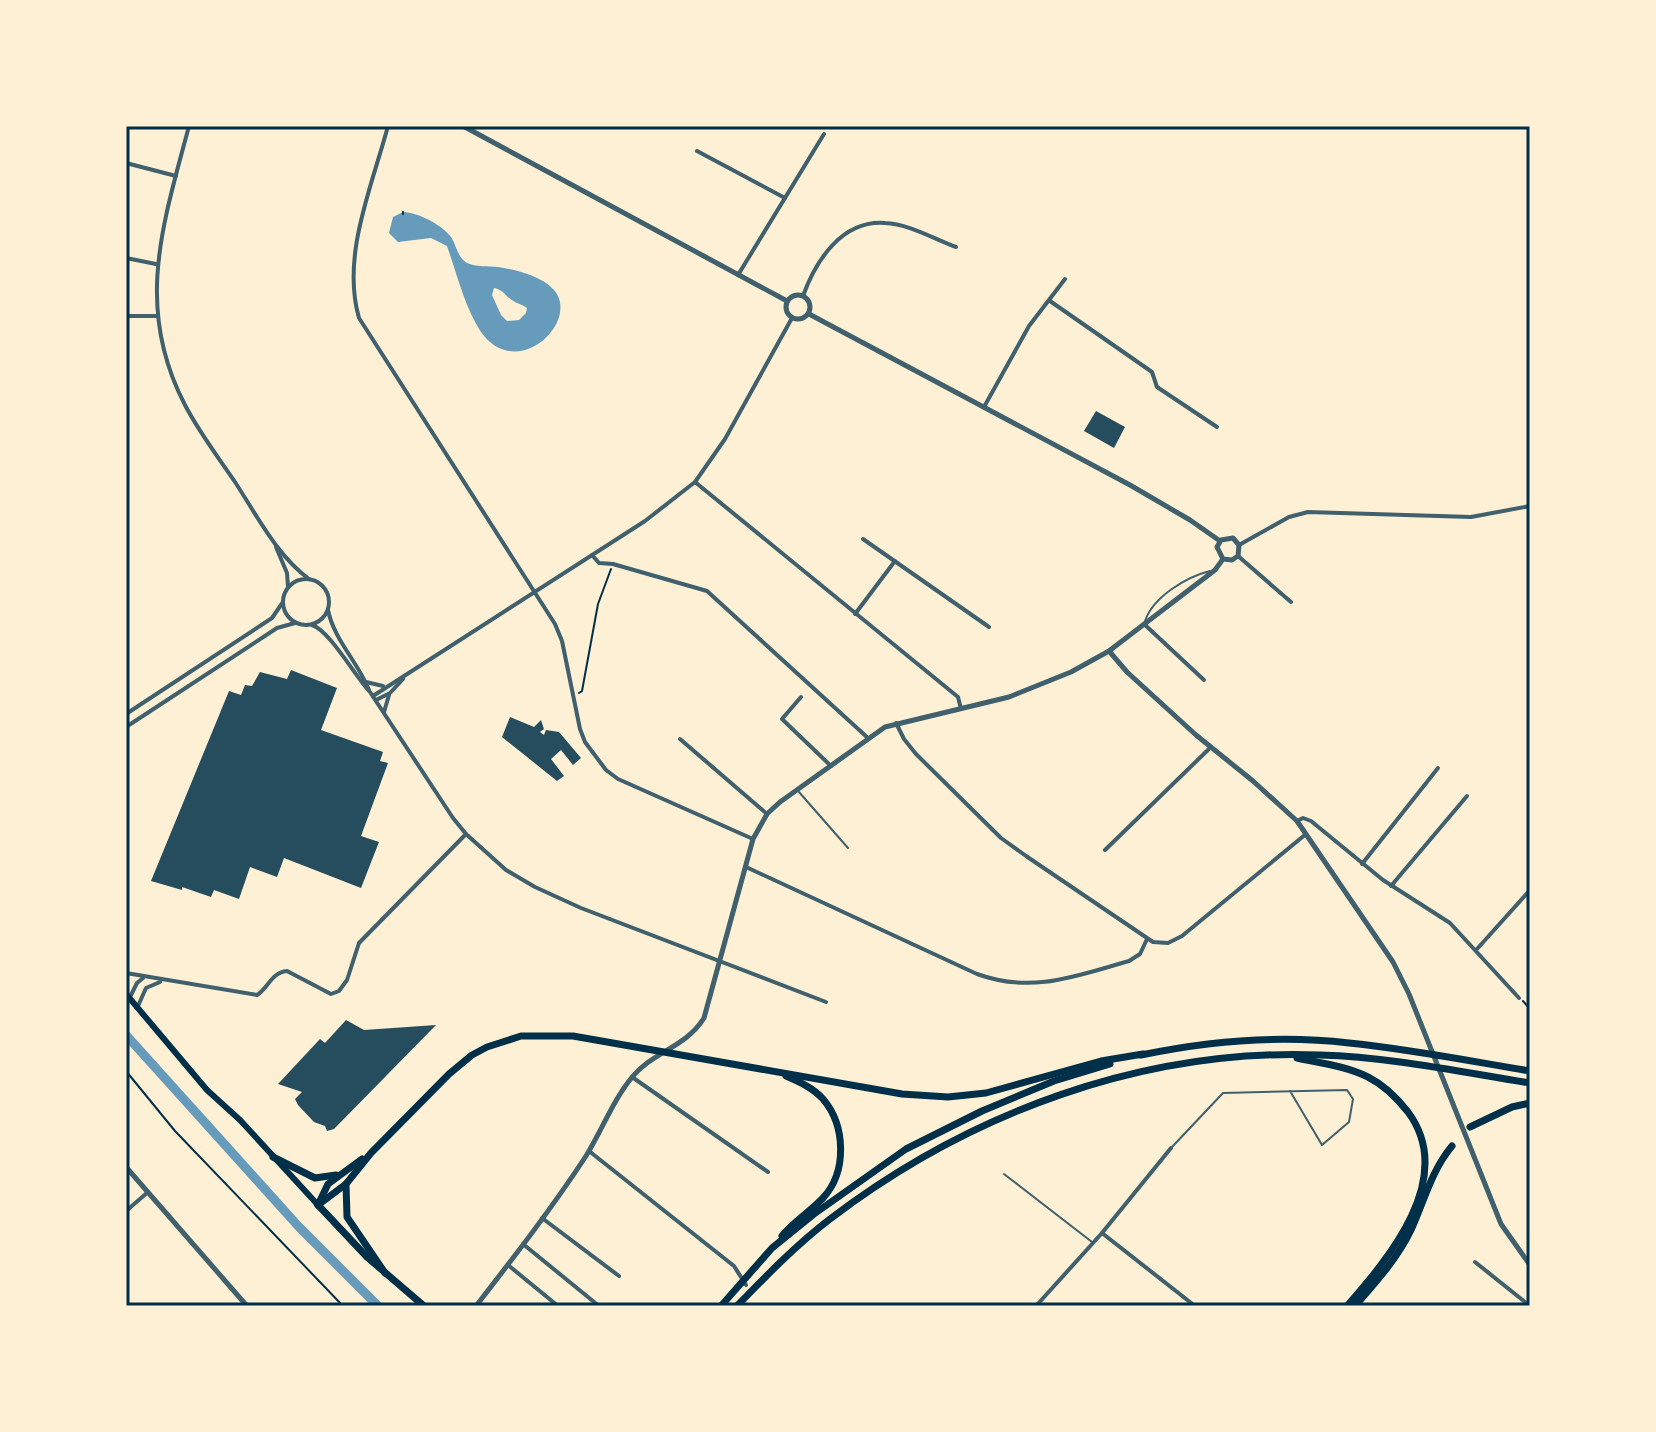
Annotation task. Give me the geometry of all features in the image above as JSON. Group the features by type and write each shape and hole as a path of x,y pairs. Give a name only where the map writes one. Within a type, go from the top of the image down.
{"main road":[{"path":"128,997 207,1090 385,1273 424,1306"},
{"path":"318,1205 346,1184 371,1153 449,1074 472,1055 521,1036 573,1036 902,1094 948,1097 986,1093 1101,1061 1211,1044 1331,1042 1399,1049 1530,1071"},
{"path":"772,1248 906,1149 982,1111 1054,1081 1143,1054"},
{"path":"1283,1055 1367,1076 1396,1096 1414,1120 1420,1134 1424,1175 1410,1217 1381,1267 1347,1306"},
{"path":"737,1306 788,1254 828,1220 915,1161 984,1124 1045,1099 1153,1069 1283,1055 1347,1056 1530,1083"},
{"path":"721,1306 790,1225 824,1197 833,1183 841,1156 838,1129 825,1102 811,1088 777,1071"},
{"path":"1470,1127 1503,1110 1530,1103"},
{"path":"1355,1306 1385,1272 1404,1243 1441,1159 1452,1146"},
{"path":"318,1205 322,1192 338,1175 371,1153"},
{"path":"273,1157 315,1178 338,1175"},
{"path":"346,1184 347,1217 385,1273"}],"street":[{"path":"126,714 272,618 283,602 288,587 287,573 275,545 185,405 163,352 157,316 156,264 189,126"},
{"path":"388,126 359,232 353,266 351,283 359,318 536,591 562,641 583,737 606,770 618,779 753,839"},
{"path":"463,126 787,301"},
{"path":"738,275 824,134"},
{"path":"697,151 785,198"},
{"path":"126,163 176,176"},
{"path":"803,296 822,258 834,242 857,228 886,223 903,226 956,247"},
{"path":"126,258 156,264"},
{"path":"984,407 1029,326 1065,279"},
{"path":"795,295 803,296 810,303 809,314 800,320 792,318 786,310 787,301 795,295"},
{"path":"1050,301 1152,372 1157,387 1217,427"},
{"path":"809,314 1130,485 1220,541 1233,538 1239,545 1238,556"},
{"path":"126,316 157,316"},
{"path":"373,696 645,521 695,482 725,439 792,318"},
{"path":"695,482 958,697 961,709"},
{"path":"1239,545 1289,517 1308,512 1471,517 1530,506"},
{"path":"863,539 989,627"},
{"path":"1220,541 1218,551 1223,559"},
{"path":"275,545 309,579 326,591 333,629 373,696"},
{"path":"592,555 599,563 613,564 707,591 868,738"},
{"path":"1223,559 1232,560 1238,556"},
{"path":"1238,556 1291,602"},
{"path":"476,1306 589,1151 632,1077 644,1065 679,1044 698,1028 709,1004 753,839 767,814 868,738 896,723 1009,697 1071,672 1109,651 1215,570 1223,559"},
{"path":"855,614 895,561"},
{"path":"288,587 298,580 309,579"},
{"path":"283,602 286,614 295,623"},
{"path":"312,625 319,622 328,610"},
{"path":"126,727 277,628 295,623 320,627 373,696 443,804 466,834 506,870 535,887 826,1002"},
{"path":"1144,624 1204,680"},
{"path":"1109,651 1127,672 1211,747 1265,790 1306,834 1393,962 1423,1027 1501,1224 1530,1265"},
{"path":"384,712 390,693 405,677"},
{"path":"366,682 385,686"},
{"path":"373,696 390,693"},
{"path":"801,697 782,719 831,766"},
{"path":"896,723 916,754 1001,838 1147,939 1162,944 1182,936 1306,834"},
{"path":"680,739 767,814"},
{"path":"1105,850 1211,747"},
{"path":"1362,864 1438,768"},
{"path":"1391,886 1467,796"},
{"path":"1297,821 1303,818 1311,821 1391,886 1450,923 1519,998"},
{"path":"126,973 257,995 281,971 287,971 331,994 339,991 347,980 359,943 466,834"},
{"path":"746,867 977,974 1005,982 1049,983 1129,961 1140,954 1147,939"},
{"path":"1477,949 1530,890"},
{"path":"128,997 137,983 145,978"},
{"path":"137,1009 146,988 162,981"},
{"path":"632,1077 768,1172"},
{"path":"1036,1306 1102,1233 1171,1148"},
{"path":"589,1151 734,1266 746,1285"},
{"path":"126,1167 247,1306"},
{"path":"126,1211 148,1192"},
{"path":"542,1218 619,1276"},
{"path":"1102,1233 1195,1306"},
{"path":"523,1244 599,1306"},
{"path":"1475,1262 1530,1306"},
{"path":"508,1265 558,1306"}],"lane":[{"path":"797,789 848,848"},
{"path":"1171,1148 1223,1093 1290,1091 1347,1090 1353,1099 1349,1122 1322,1145 1290,1091"},
{"path":"1004,1174 1093,1243"}],"path":[{"path":"578,694 582,691 598,604 613,564"},
{"path":"1519,998 1530,1009"},
{"path":"126,1071 175,1131 343,1306"}],"water":[{"path":"403,212 436,224 451,237 459,255 467,263 520,272 548,285 560,303 559,317 552,330 541,342 527,349 511,351 496,346 481,332 470,312 447,246 431,238 398,242 389,233 393,217","holes":["494,288 527,308 526,313 519,320 507,321 492,295"]}],"building":[{"path":"1096,411 1125,427 1114,448 1084,431"},
{"path":"291,670 337,688 321,730 383,752 380,761 388,763 361,836 379,842 361,888 284,858 277,877 250,867 239,899 214,890 211,897 151,881 229,691 241,695 245,685 252,686 260,672 287,679"},
{"path":"510,717 534,727 541,720 544,729 540,732 544,735 546,730 559,732 581,758 573,765 561,750 551,759 564,776 557,781 502,737"},
{"path":"346,1020 364,1030 436,1025 334,1129 327,1131 298,1105 295,1099 302,1092 278,1084 320,1039 325,1043"}],"waterway":[{"path":"126,1035 299,1227 378,1306"}]}
